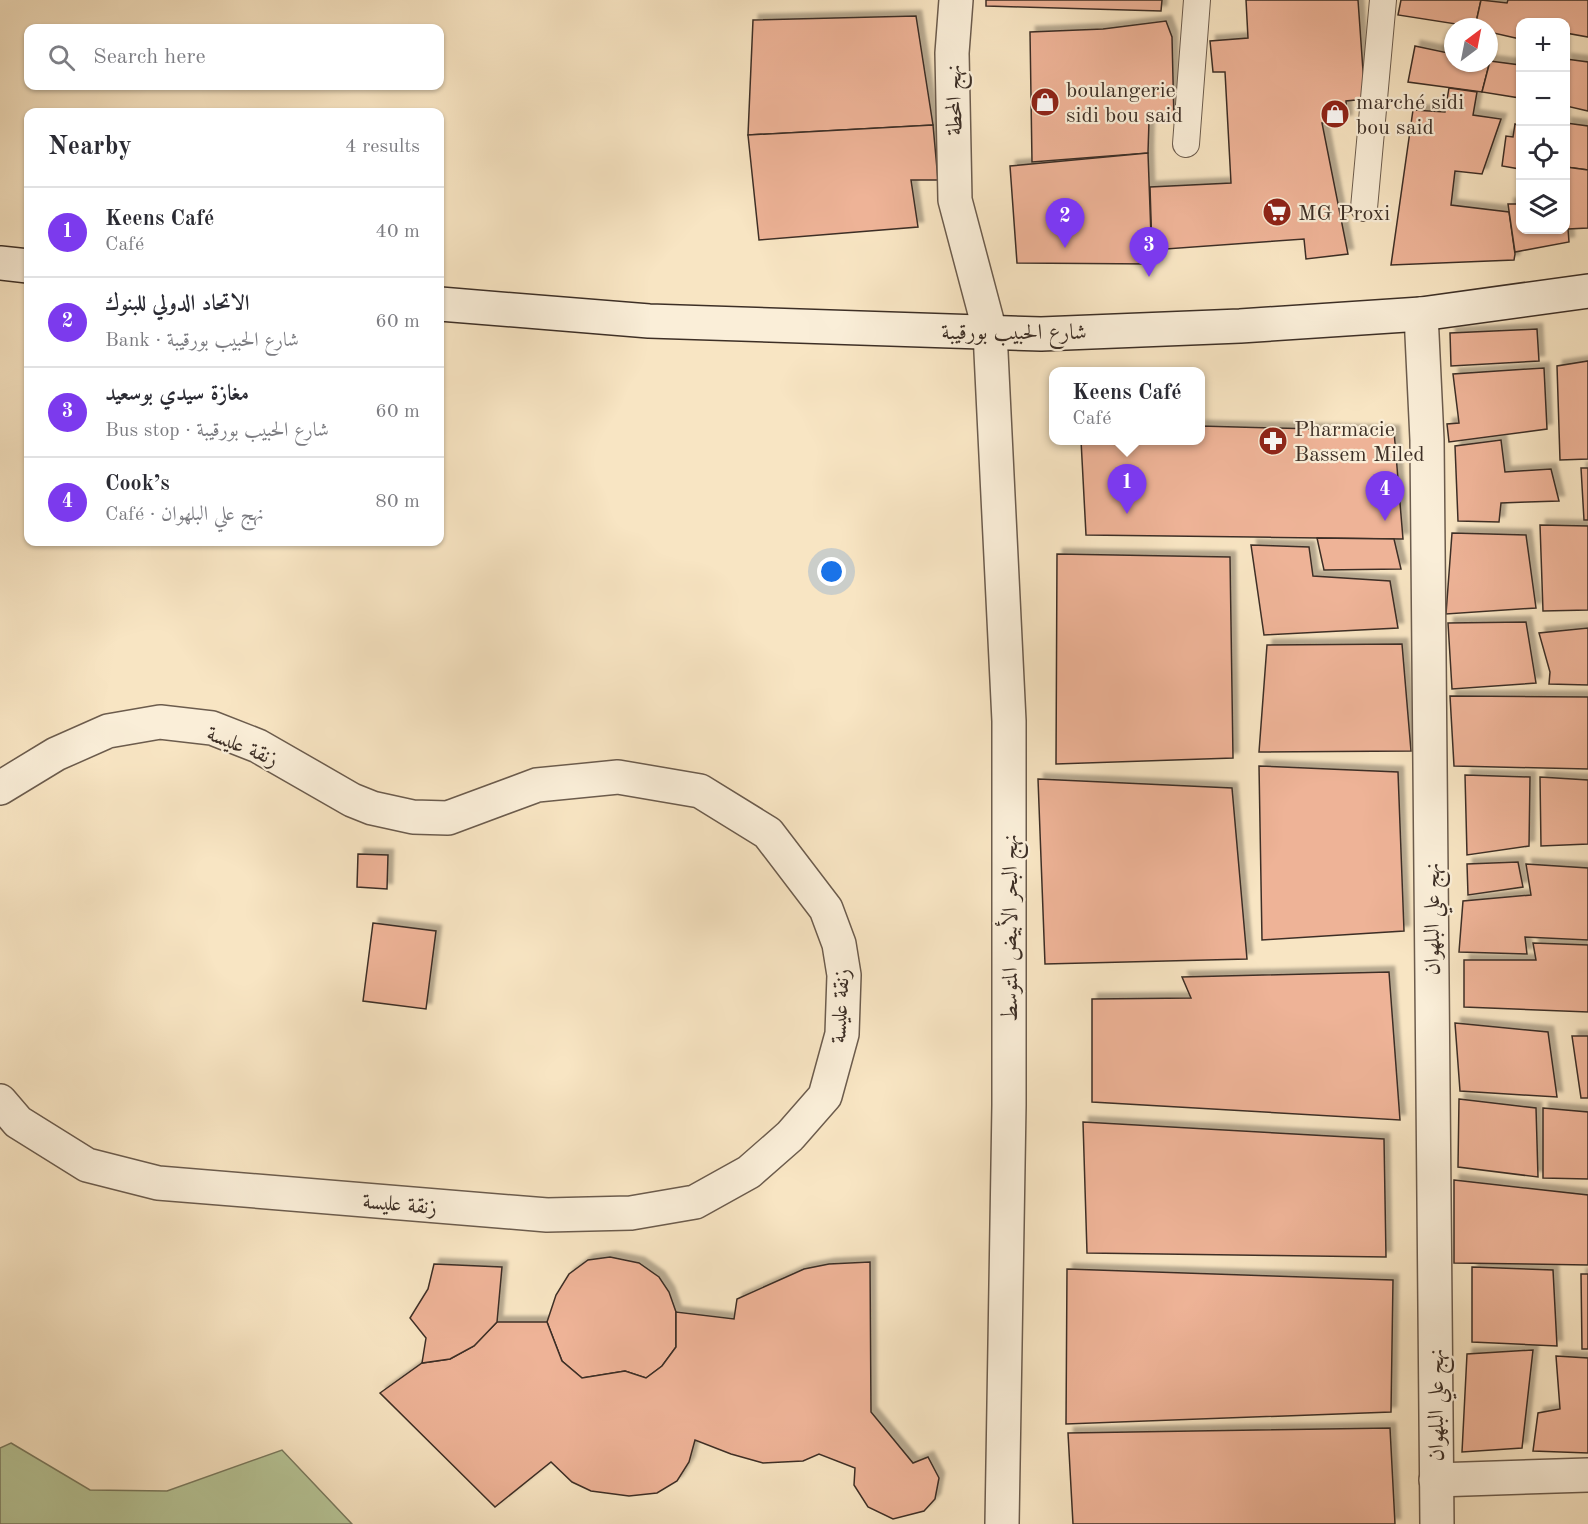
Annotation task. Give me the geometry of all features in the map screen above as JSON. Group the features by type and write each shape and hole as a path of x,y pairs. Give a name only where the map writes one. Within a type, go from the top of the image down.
{"street":[{"name":"نهج المحطة","path":"956,0 952,53 955,200 990,332"},
{"path":"0,263 24,266"},
{"name":"شارع الحبيب بورقيبة","path":"444,304 649,321 1041,333 1240,326 1421,314 1588,291"},
{"name":"نهج علي البلهوان","path":"1421,314 1427,440 1437,1524"},
{"name":"نهج البحر الأبيض المتوسط","path":"990,332 1009,721 1009,1106 1002,1524"},
{"name":"زنقة عليسة","path":"0,788 56,753 108,731 160,722 212,728 258,746 352,800 372,808 413,817 448,818 537,785 618,777 700,791 768,833 826,909 839,944 844,975 842,1034 825,1096 790,1136 749,1172 695,1202 631,1213 547,1215 158,1183 87,1165 18,1122 0,1101"},
{"path":"1436,1480 1588,1475"}],"lane":[{"path":"1186,144 1197,0"},
{"path":"1364,208 1383,0"}],"green space":[{"path":"11,1443 90,1490 167,1491 282,1450 352,1524 0,1524 0,1448"}],"building":[{"path":"986,0 1162,0 1161,11 986,6"},
{"path":"1246,0 1358,0 1365,99 1346,101 1347,120 1322,123 1348,254 1306,259 1304,239 1152,250 1150,187 1231,183 1225,72 1213,72 1210,41 1248,38"},
{"path":"1401,0 1481,0 1477,18 1444,18 1444,22 1398,15"},
{"path":"1481,0 1507,3 1508,0 1588,0 1588,37 1570,34 1570,18 1516,18 1516,38 1498,34 1498,18 1477,18"},
{"path":"916,16 933,125 748,135 753,20"},
{"path":"1166,21 1172,37 1174,121 1149,121 1148,153 1032,162 1030,32 1103,29"},
{"path":"1415,46 1444,52 1444,72 1487,72 1482,92 1408,82"},
{"path":"1570,60 1588,62 1588,111 1570,107"},
{"path":"1498,62 1516,64 1516,97 1482,92 1487,72 1498,72"},
{"path":"1449,88 1477,92 1473,115 1501,119 1482,174 1455,171 1451,205 1509,212 1514,260 1391,265 1413,110 1445,112"},
{"path":"1515,124 1516,168 1502,166 1506,136 1513,137"},
{"path":"1570,124 1588,126 1588,170 1570,168"},
{"path":"933,125 938,180 911,180 918,227 759,240 748,135"},
{"path":"1148,153 1152,264 1017,263 1010,166"},
{"path":"1570,168 1588,170 1588,228 1570,229"},
{"path":"1508,204 1516,204 1516,234 1568,234 1569,242 1515,252"},
{"path":"1537,329 1539,361 1451,366 1450,333"},
{"path":"1588,361 1588,459 1560,460 1557,366"},
{"path":"1544,368 1547,429 1449,442 1447,424 1459,423 1453,374"},
{"path":"1205,426 1394,431 1403,539 1086,535 1081,445 1205,445"},
{"path":"1501,440 1505,472 1551,469 1559,501 1501,503 1499,522 1458,521 1455,446"},
{"path":"1581,468 1588,468 1588,520 1584,520"},
{"path":"1540,525 1588,526 1588,610 1543,611"},
{"path":"1452,533 1526,535 1536,608 1446,614"},
{"path":"1317,538 1394,539 1401,569 1324,570"},
{"path":"1251,545 1309,547 1313,576 1390,581 1398,628 1264,635"},
{"path":"1057,554 1230,557 1233,758 1056,764"},
{"path":"1526,622 1536,683 1452,689 1448,623"},
{"path":"1588,628 1588,685 1549,684 1550,672 1539,633"},
{"path":"1402,644 1411,751 1259,752 1267,645"},
{"path":"1450,696 1588,697 1588,769 1454,766"},
{"path":"1259,766 1398,772 1404,931 1262,940"},
{"path":"1465,775 1530,777 1529,846 1467,855"},
{"path":"1540,777 1588,780 1588,844 1541,846"},
{"path":"1038,779 1232,788 1247,959 1045,964"},
{"path":"358,854 388,855 387,889 357,887"},
{"path":"1518,862 1523,887 1468,895 1467,864"},
{"path":"1526,864 1588,868 1588,940 1525,937 1527,954 1459,952 1463,901 1531,895"},
{"path":"373,923 436,931 426,1009 363,1001"},
{"path":"1533,943 1588,945 1588,1012 1464,1007 1464,960 1536,960"},
{"path":"1389,972 1400,1120 1092,1102 1092,999 1191,998 1182,977"},
{"path":"1455,1023 1548,1032 1557,1097 1460,1091"},
{"path":"1572,1036 1588,1036 1588,1098 1581,1098"},
{"path":"1459,1099 1536,1108 1538,1177 1458,1167"},
{"path":"1543,1108 1588,1112 1588,1179 1543,1178"},
{"path":"1083,1122 1384,1139 1386,1257 1087,1253"},
{"path":"1454,1180 1588,1195 1588,1265 1454,1263"},
{"path":"610,1257 639,1263 659,1277 669,1292 676,1312 676,1347 662,1366 646,1378 625,1371 582,1378 562,1361 547,1322 556,1295 569,1274 588,1260"},
{"path":"870,1262 871,1412 913,1463 928,1457 939,1478 935,1499 924,1511 893,1519 868,1507 854,1485 855,1468 819,1454 803,1461 763,1463 695,1440 689,1462 677,1481 657,1493 629,1496 591,1491 572,1482 551,1462 495,1507 380,1393 422,1363 450,1359 474,1346 497,1322 547,1322 562,1361 582,1378 625,1371 646,1378 662,1366 676,1347 676,1312 734,1319 737,1299 804,1269 829,1264"},
{"path":"434,1264 502,1267 497,1322 474,1346 450,1359 422,1363 426,1338 410,1318 428,1289"},
{"path":"1472,1267 1553,1270 1557,1346 1472,1342"},
{"path":"1067,1269 1393,1280 1391,1412 1066,1424"},
{"path":"1581,1274 1588,1274 1588,1349 1582,1349"},
{"path":"1533,1350 1522,1448 1462,1452 1467,1354"},
{"path":"1556,1356 1588,1358 1588,1453 1533,1451 1538,1413 1560,1409"},
{"path":"1390,1428 1395,1524 1073,1524 1068,1433"}],"place":[{"name":"boulangerie sidi bou said","path":"1045,102"},
{"name":"marché sidi bou said","path":"1335,114"},
{"name":"MG Proxi","path":"1277,212"},
{"name":"الاتحاد الدولي للبنوك","path":"1065,248"},
{"name":"مغازة سيدي بوسعيد","path":"1149,277"},
{"name":"Pharmacie Bassem Miled","path":"1273,441"},
{"name":"Keens Café","path":"1127,514"},
{"name":"Cook’s","path":"1385,521"}]}
